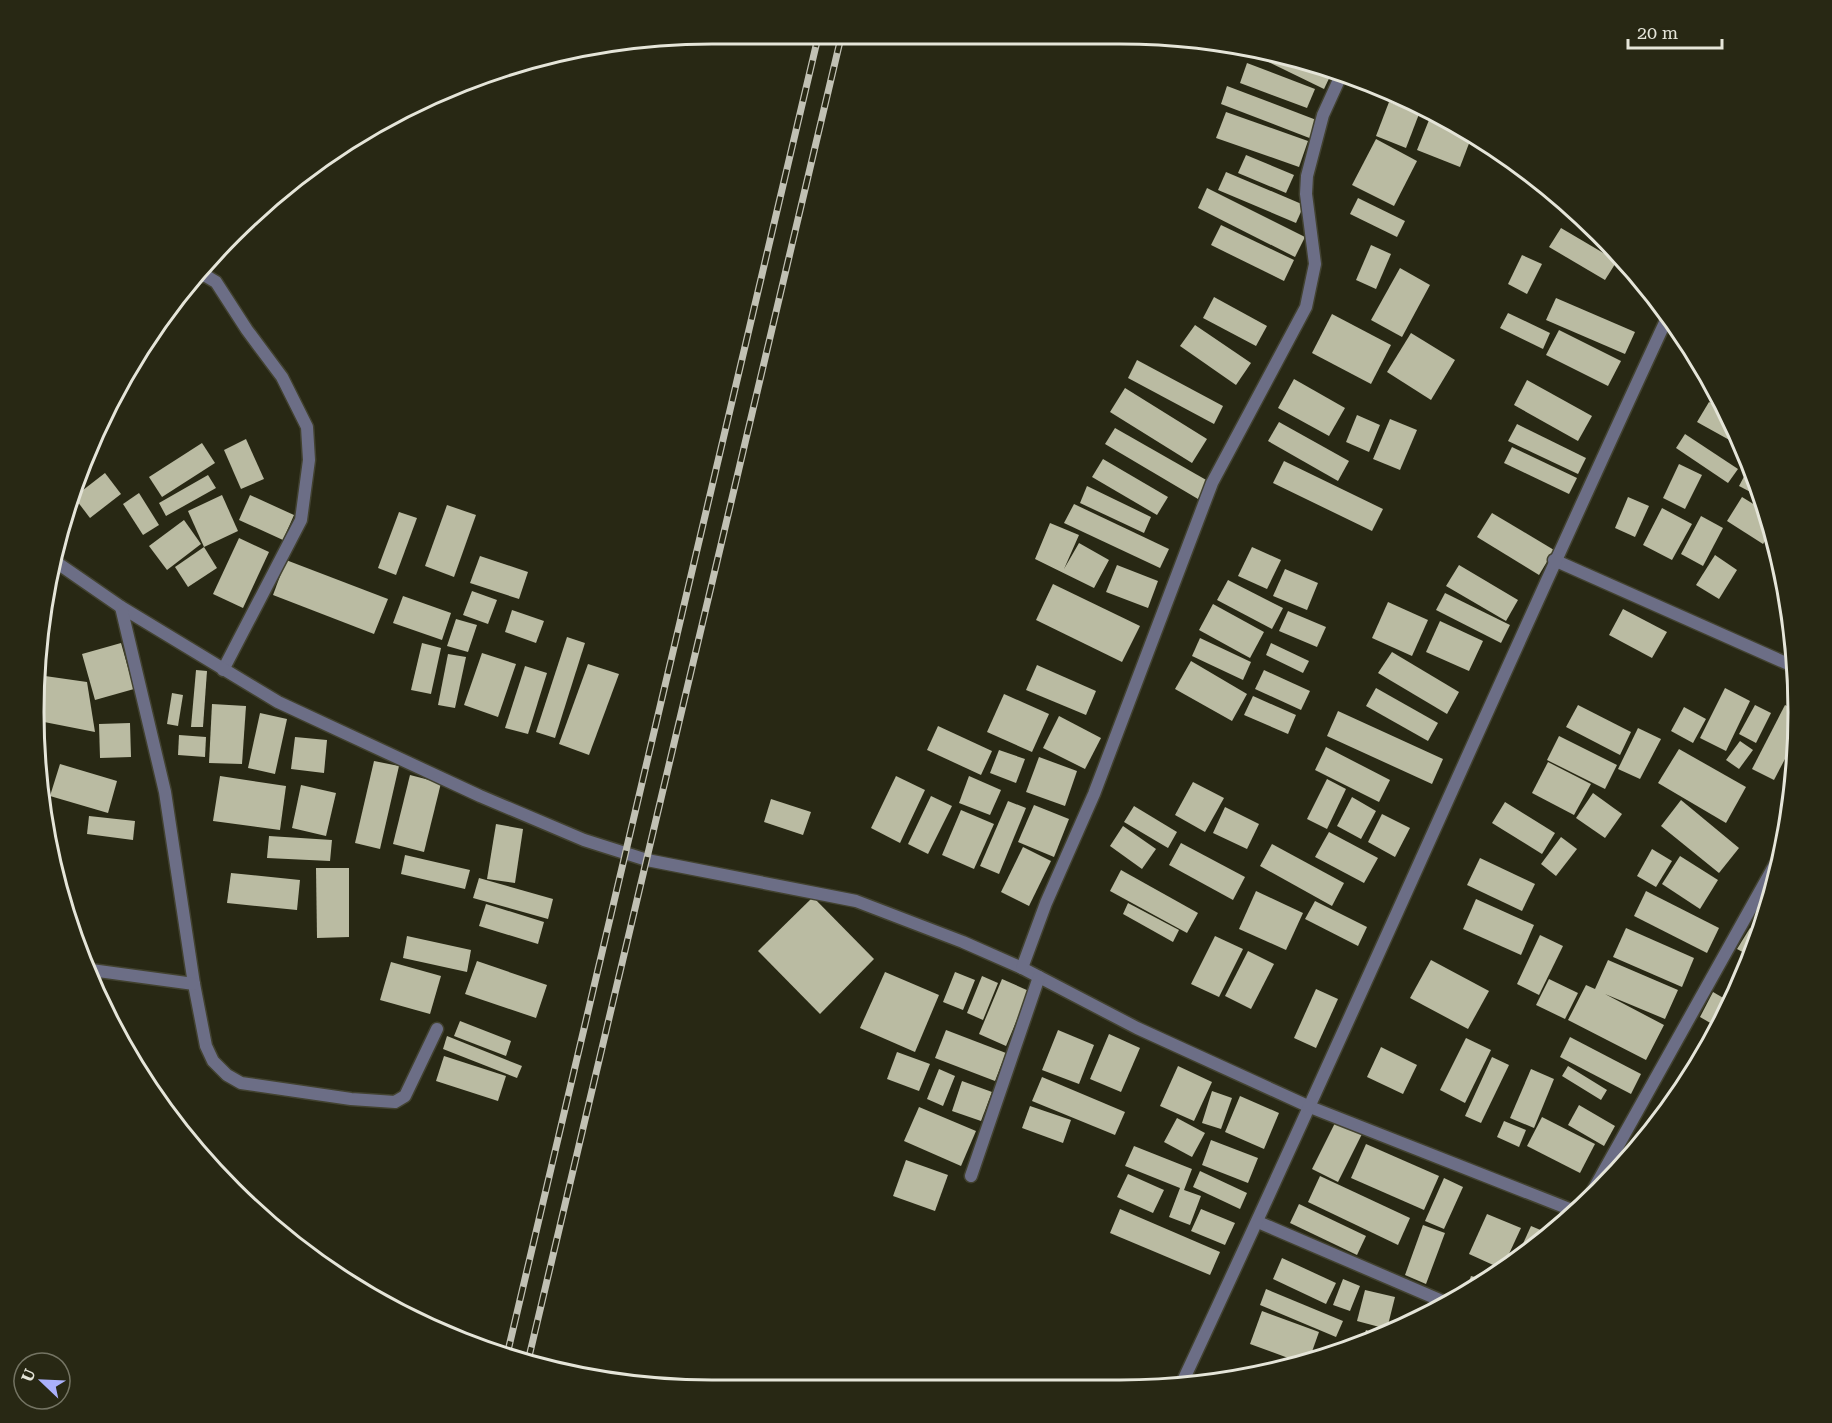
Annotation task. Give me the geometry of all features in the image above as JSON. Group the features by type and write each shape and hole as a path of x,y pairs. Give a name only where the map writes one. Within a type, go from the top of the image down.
{"street":[{"path":"1022,968 1046,903 1094,794 1212,483 1306,308 1315,264 1306,194 1306,176 1323,115 1339,80"},
{"path":"205,276 216,282 247,330 282,377 307,427 309,460 302,520 223,670"},
{"path":"1185,1376 1310,1107 1554,560 1664,324"},
{"path":"1554,560 1787,663"},
{"path":"60,565 121,607 278,702 480,796 584,840 647,860 856,901 963,942 1022,968 1137,1028 1310,1107 1567,1208"},
{"path":"121,607 165,792 194,984 206,1046 213,1061 227,1075 241,1083 351,1099 399,1101 405,1096 437,1029"},
{"path":"1602,1174 1767,878"},
{"path":"96,971 194,984"},
{"path":"970,1176 1038,977"},
{"path":"1258,1222 1438,1299"}],"building":[{"path":"1261,58 1330,77 1324,89"},
{"path":"1247,63 1315,89 1307,108 1240,83"},
{"path":"1227,86 1319,121 1312,139 1221,104"},
{"path":"1389,102 1419,114 1406,148 1376,136"},
{"path":"1226,112 1308,141 1299,167 1216,138"},
{"path":"1429,119 1469,142 1460,167 1417,150"},
{"path":"1376,139 1417,161 1394,206 1352,185"},
{"path":"1246,155 1294,175 1286,193 1238,173"},
{"path":"1226,172 1304,205 1296,223 1218,190"},
{"path":"1207,188 1305,237 1295,257 1198,208"},
{"path":"1358,198 1405,221 1397,237 1350,214"},
{"path":"1221,225 1294,260 1284,281 1211,245"},
{"path":"1561,228 1609,257 1616,263 1605,280 1549,247"},
{"path":"1371,245 1391,254 1376,289 1356,280"},
{"path":"1522,255 1542,264 1527,294 1508,284"},
{"path":"1400,268 1430,285 1402,337 1371,320"},
{"path":"1214,297 1267,326 1256,346 1203,318"},
{"path":"1556,298 1635,332 1625,354 1546,320"},
{"path":"1508,313 1550,333 1543,349 1500,328"},
{"path":"1332,314 1391,345 1371,384 1312,353"},
{"path":"1195,325 1251,363 1236,385 1180,346"},
{"path":"1559,330 1621,361 1608,386 1546,355"},
{"path":"1411,333 1455,360 1431,400 1387,372"},
{"path":"1137,360 1223,406 1214,424 1128,378"},
{"path":"1294,379 1345,408 1329,436 1278,408"},
{"path":"1527,380 1592,416 1578,441 1514,405"},
{"path":"1125,388 1207,439 1192,463 1110,412"},
{"path":"1709,402 1714,404 1731,441 1697,422"},
{"path":"1357,415 1380,425 1369,452 1346,442"},
{"path":"1390,419 1417,430 1400,470 1373,459"},
{"path":"1279,422 1349,461 1338,481 1268,441"},
{"path":"1517,424 1586,458 1578,474 1508,441"},
{"path":"1115,428 1208,481 1198,499 1105,444"},
{"path":"1685,434 1738,469 1728,483 1676,448"},
{"path":"246,439 264,479 241,489 224,450"},
{"path":"202,443 215,463 162,497 149,477"},
{"path":"1512,447 1577,478 1569,494 1504,463"},
{"path":"1103,459 1168,497 1157,515 1092,477"},
{"path":"1284,461 1383,509 1372,531 1273,483"},
{"path":"1679,464 1702,475 1685,509 1663,498"},
{"path":"105,473 121,494 90,518 78,502 81,492"},
{"path":"208,475 216,488 166,516 159,503"},
{"path":"1745,475 1751,492 1739,486"},
{"path":"1087,486 1151,517 1144,533 1080,503"},
{"path":"139,493 159,525 143,535 123,504"},
{"path":"222,495 238,531 204,547 188,511"},
{"path":"250,495 294,515 283,540 239,520"},
{"path":"1628,497 1649,506 1635,537 1615,528"},
{"path":"1742,497 1756,505 1766,539 1763,544 1727,521"},
{"path":"1074,504 1169,549 1160,568 1064,523"},
{"path":"447,505 476,515 454,577 425,566"},
{"path":"1662,508 1692,524 1672,560 1643,545"},
{"path":"399,512 417,518 396,575 378,568"},
{"path":"1492,513 1554,550 1539,575 1477,537"},
{"path":"1701,516 1723,528 1703,566 1681,554"},
{"path":"184,520 201,544 167,570 149,546"},
{"path":"1050,523 1079,535 1064,569 1079,543 1109,560 1094,588 1035,559"},
{"path":"239,538 269,552 243,608 213,594"},
{"path":"204,547 217,568 188,587 175,567"},
{"path":"1252,547 1281,560 1267,589 1238,576"},
{"path":"1715,555 1737,570 1719,599 1696,585"},
{"path":"480,556 528,572 519,599 470,583"},
{"path":"286,560 388,599 374,634 273,595"},
{"path":"1117,565 1158,581 1148,608 1106,592"},
{"path":"1459,565 1518,600 1506,621 1446,586"},
{"path":"1285,569 1318,583 1307,610 1273,596"},
{"path":"1228,580 1283,608 1272,629 1217,600"},
{"path":"1053,584 1140,626 1122,662 1036,620"},
{"path":"472,591 497,600 488,624 463,615"},
{"path":"1445,593 1510,625 1501,643 1436,610"},
{"path":"403,596 451,613 442,640 393,623"},
{"path":"1388,602 1428,620 1412,656 1372,638"},
{"path":"1213,604 1264,632 1250,658 1199,630"},
{"path":"1623,609 1667,632 1652,658 1609,635"},
{"path":"512,610 544,621 536,643 505,632"},
{"path":"1288,611 1326,627 1317,647 1279,631"},
{"path":"456,619 477,625 468,652 447,646"},
{"path":"1440,621 1483,641 1469,671 1426,652"},
{"path":"567,637 585,643 555,738 536,732"},
{"path":"1200,638 1251,662 1243,680 1192,656"},
{"path":"121,643 134,689 95,700 82,654"},
{"path":"422,643 441,648 431,694 411,690"},
{"path":"1271,643 1309,661 1303,673 1266,655"},
{"path":"1392,652 1459,692 1447,714 1378,673"},
{"path":"482,653 516,664 498,717 464,705"},
{"path":"448,654 466,657 455,708 438,705"},
{"path":"1191,661 1247,694 1232,721 1175,689"},
{"path":"588,664 619,674 589,755 559,744"},
{"path":"1037,665 1096,691 1086,715 1026,690"},
{"path":"525,666 547,673 528,734 505,728"},
{"path":"196,670 207,671 203,727 191,727"},
{"path":"1264,670 1310,691 1301,710 1255,689"},
{"path":"45,676 87,682 95,732 44,722"},
{"path":"1376,688 1438,723 1428,741 1366,706"},
{"path":"1725,688 1750,701 1726,751 1700,738"},
{"path":"172,693 183,695 178,726 167,724"},
{"path":"1004,694 1049,714 1032,752 987,732"},
{"path":"1253,696 1296,715 1288,734 1244,715"},
{"path":"212,704 246,706 242,764 209,763"},
{"path":"1578,705 1631,732 1620,755 1566,727"},
{"path":"1755,705 1771,713 1756,743 1739,734"},
{"path":"1785,705 1788,707 1787,755 1774,780 1752,769"},
{"path":"1684,707 1706,719 1693,743 1671,731"},
{"path":"1338,711 1443,759 1432,784 1327,736"},
{"path":"260,713 287,719 275,774 248,768"},
{"path":"1059,716 1101,738 1085,769 1043,748"},
{"path":"130,723 131,757 100,758 99,724"},
{"path":"938,726 992,751 981,775 927,750"},
{"path":"1638,728 1661,739 1640,779 1618,769"},
{"path":"179,735 206,737 205,757 178,755"},
{"path":"1559,736 1617,765 1605,789 1547,760"},
{"path":"295,737 327,740 324,773 291,769"},
{"path":"1740,741 1753,750 1739,769 1726,760"},
{"path":"1326,747 1390,780 1379,802 1315,770"},
{"path":"1679,749 1746,787 1726,823 1658,783"},
{"path":"999,750 1025,759 1016,783 990,773"},
{"path":"1039,757 1077,771 1065,806 1026,792"},
{"path":"374,761 399,766 380,849 355,843"},
{"path":"1548,762 1591,784 1574,815 1532,793"},
{"path":"60,764 117,781 108,813 50,796"},
{"path":"410,775 441,783 424,852 393,844"},
{"path":"220,776 286,786 280,830 213,821"},
{"path":"896,776 925,790 900,843 871,828"},
{"path":"969,776 1001,790 990,815 959,803"},
{"path":"1327,779 1346,789 1327,829 1307,819"},
{"path":"1193,782 1224,798 1205,832 1175,815"},
{"path":"301,785 336,793 326,836 292,828"},
{"path":"1593,793 1622,814 1605,838 1576,818"},
{"path":"931,796 952,806 928,854 908,844"},
{"path":"1352,797 1376,811 1361,839 1337,826"},
{"path":"771,799 811,812 803,835 764,822"},
{"path":"1681,800 1739,848 1719,873 1661,826"},
{"path":"1008,801 1026,808 999,874 980,866"},
{"path":"1505,802 1555,833 1542,854 1492,823"},
{"path":"1034,805 1069,819 1054,857 1018,842"},
{"path":"1134,806 1177,832 1168,848 1124,822"},
{"path":"1225,807 1259,824 1247,849 1213,833"},
{"path":"961,810 994,824 974,869 942,855"},
{"path":"1382,814 1410,828 1395,857 1368,842"},
{"path":"89,816 135,821 133,840 87,834"},
{"path":"496,824 523,829 515,883 487,879"},
{"path":"1123,826 1156,849 1142,869 1110,846"},
{"path":"1329,832 1378,858 1364,883 1315,857"},
{"path":"269,836 332,840 330,861 267,858"},
{"path":"1561,837 1577,849 1556,876 1541,864"},
{"path":"1181,843 1245,877 1233,900 1169,865"},
{"path":"1272,844 1344,883 1332,906 1260,866"},
{"path":"1023,847 1051,861 1029,906 1001,892"},
{"path":"1652,849 1672,861 1656,887 1637,876"},
{"path":"405,855 470,870 465,889 401,874"},
{"path":"1680,856 1718,880 1700,909 1662,884"},
{"path":"1480,858 1535,884 1522,911 1467,885"},
{"path":"316,868 349,868 349,937 317,938"},
{"path":"1121,870 1198,913 1187,933 1110,891"},
{"path":"231,873 300,880 297,910 227,903"},
{"path":"479,878 553,899 548,919 473,898"},
{"path":"1256,891 1303,913 1286,950 1239,929"},
{"path":"1646,891 1719,928 1707,953 1634,916"},
{"path":"813,897 874,959 820,1014 758,951"},
{"path":"1476,899 1534,925 1521,955 1463,929"},
{"path":"1315,901 1367,927 1358,946 1305,919"},
{"path":"1128,903 1179,930 1173,942 1123,914"},
{"path":"486,904 544,922 538,944 479,926"},
{"path":"1626,928 1694,958 1682,987 1613,957"},
{"path":"1750,928 1752,929 1743,952 1737,949"},
{"path":"1540,935 1563,946 1539,995 1517,984"},
{"path":"407,936 471,950 467,972 403,958"},
{"path":"1215,936 1243,949 1219,997 1191,984"},
{"path":"1248,951 1274,964 1251,1009 1225,996"},
{"path":"1431,960 1489,991 1468,1029 1410,998"},
{"path":"1608,960 1678,990 1665,1019 1605,994 1664,1025 1646,1060 1568,1020 1586,985 1595,989"},
{"path":"477,961 547,985 536,1018 465,994"},
{"path":"391,962 441,976 430,1014 380,1000"},
{"path":"885,972 939,995 915,1052 860,1028"},
{"path":"955,972 975,980 963,1010 943,1002"},
{"path":"982,976 998,983 983,1020 967,1013"},
{"path":"1002,979 1029,991 1006,1046 979,1034"},
{"path":"1549,979 1578,993 1565,1019 1536,1005"},
{"path":"1316,989 1338,999 1316,1048 1294,1038"},
{"path":"1713,992 1724,998 1711,1023 1700,1017"},
{"path":"460,1021 511,1041 506,1056 454,1036"},
{"path":"946,1030 1006,1053 995,1081 935,1058"},
{"path":"1058,1030 1094,1045 1079,1084 1042,1070"},
{"path":"1109,1034 1140,1048 1121,1092 1090,1079"},
{"path":"447,1036 522,1066 517,1078 443,1049"},
{"path":"1570,1037 1641,1074 1631,1094 1560,1057"},
{"path":"1466,1038 1491,1050 1465,1103 1440,1090"},
{"path":"1381,1047 1417,1065 1403,1094 1367,1077"},
{"path":"897,1052 930,1064 919,1091 887,1079"},
{"path":"444,1056 506,1076 498,1101 436,1081"},
{"path":"1492,1057 1509,1065 1481,1123 1465,1116"},
{"path":"1178,1066 1212,1082 1194,1121 1160,1106"},
{"path":"1568,1066 1607,1090 1601,1100 1562,1076"},
{"path":"939,1069 955,1076 943,1106 927,1099"},
{"path":"1531,1069 1554,1079 1534,1128 1510,1118"},
{"path":"1042,1077 1125,1112 1115,1135 1032,1101"},
{"path":"962,1081 992,1092 981,1121 952,1111"},
{"path":"1212,1091 1232,1098 1221,1129 1202,1123"},
{"path":"1240,1096 1279,1113 1264,1149 1225,1132"},
{"path":"1579,1105 1615,1126 1604,1146 1568,1125"},
{"path":"1030,1106 1071,1120 1063,1143 1022,1128"},
{"path":"919,1107 976,1131 961,1166 904,1141"},
{"path":"1542,1117 1595,1144 1580,1173 1527,1146"},
{"path":"1177,1118 1205,1133 1192,1157 1164,1142"},
{"path":"1336,1121 1362,1134 1338,1182 1312,1169"},
{"path":"1504,1121 1526,1130 1519,1147 1497,1137"},
{"path":"1211,1140 1258,1158 1248,1183 1202,1165"},
{"path":"1366,1144 1439,1176 1424,1210 1351,1178"},
{"path":"1134,1146 1192,1169 1184,1190 1201,1196 1190,1225 1169,1217 1180,1188 1125,1166"},
{"path":"906,1160 948,1175 935,1211 893,1196"},
{"path":"1200,1171 1247,1193 1240,1209 1193,1187"},
{"path":"1128,1174 1164,1190 1153,1213 1117,1197"},
{"path":"1320,1176 1410,1218 1398,1245 1308,1202"},
{"path":"1444,1178 1463,1187 1444,1229 1425,1221"},
{"path":"1299,1204 1366,1236 1357,1255 1290,1223"},
{"path":"1120,1209 1220,1252 1210,1275 1110,1233"},
{"path":"1201,1209 1235,1223 1225,1245 1191,1231"},
{"path":"1487,1214 1521,1228 1509,1255 1494,1265 1469,1254"},
{"path":"1423,1225 1445,1233 1426,1284 1405,1275"},
{"path":"1531,1226 1541,1230 1527,1241 1523,1244"},
{"path":"1282,1258 1336,1283 1326,1304 1273,1279"},
{"path":"1343,1279 1360,1286 1350,1311 1333,1305"},
{"path":"1266,1289 1343,1321 1336,1337 1260,1305"},
{"path":"1365,1290 1395,1297 1388,1323 1380,1327 1357,1321"},
{"path":"1262,1311 1319,1332 1312,1351 1288,1358 1250,1344"}],"railway":[{"path":"509,1348 816,44"},
{"path":"530,1354 839,44"}]}
